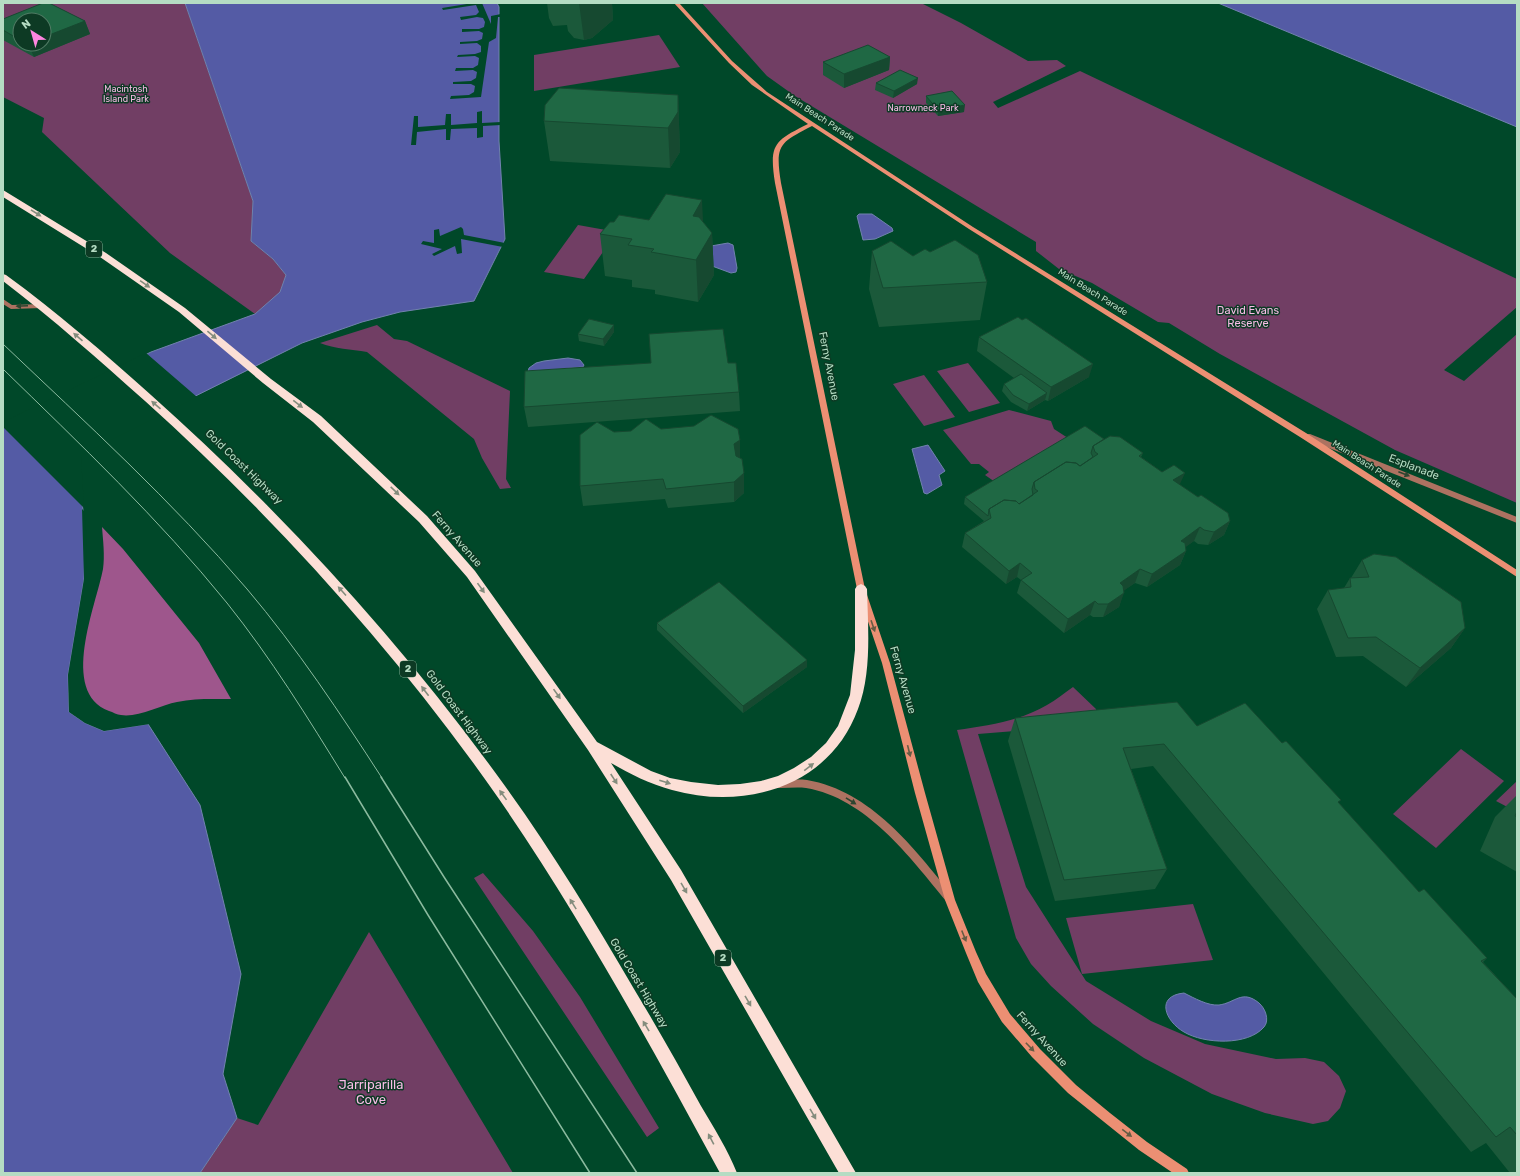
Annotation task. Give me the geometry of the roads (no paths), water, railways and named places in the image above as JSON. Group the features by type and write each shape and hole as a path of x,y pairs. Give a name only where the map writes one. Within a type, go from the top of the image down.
{"highway":[{"name":"Ferny Avenue","path":"3,193 103,254 182,310 316,419 423,519 471,574 593,746"},
{"name":"Gold Coast Highway","path":"3,277 42,306 186,430 268,511 344,592 421,685 507,799 594,937 687,1094 729,1173"},
{"path":"593,746 650,777 679,786 702,790 729,791 756,788 774,784 800,774 814,763 835,742 847,722 852,710 860,673 861,589"},
{"name":"2","path":"593,746 676,875 848,1173"}],"street":[{"name":"Main Beach Parade","path":"676,3 757,87 971,228 1303,434 1517,574"},
{"name":"Ferny Avenue","path":"812,124 779,141 776,148 775,167 861,589 886,663 920,794 950,900 982,978 1006,1018 1021,1038 1072,1089 1144,1146 1183,1173"},
{"path":"3,301 12,307 42,306"},
{"name":"Esplanade","path":"1303,434 1517,520"},
{"path":"774,784 809,784 840,794 871,814 893,833 950,900"}],"water":[{"path":"185,3 497,3 499,7 499,141 505,239 474,301 400,312 362,322 302,343 79,454 85,540 84,579 68,675 69,712 85,723 104,731 148,724 200,805 241,974 223,1074 237,1118 200,1173 3,1173 3,425 151,352 255,314 280,292 286,275 273,259 251,241 253,201"},
{"path":"1218,3 1517,3 1517,127"},
{"path":"859,214 872,214 892,228 893,231 875,239 863,240 857,216"},
{"path":"728,243 733,245 737,268 736,272 731,273 704,263 711,246"},
{"path":"568,358 580,360 584,365 583,367 528,372 529,368 536,363"},
{"path":"928,445 945,471 939,475 942,485 927,494 924,493 912,449"},
{"path":"1184,993 1201,1001 1215,1005 1225,1004 1239,998 1248,997 1259,1003 1265,1011 1267,1018 1266,1024 1257,1033 1237,1040 1214,1041 1193,1036 1177,1027 1168,1016 1166,1010 1166,1004 1169,999 1175,995"}],"tram line":[{"path":"3,344 159,494 247,589 301,658 382,778"},
{"path":"3,369 147,512 227,603 274,667 345,778"},
{"path":"345,777 428,915 590,1173"},
{"path":"381,777 444,877 637,1173"}],"park label":[{"name":"Macintosh Island Park","path":"126,94"},
{"name":"Narrowneck Park","path":"923,108"},
{"name":"David Evans Reserve","path":"1248,316"},
{"name":"Jarriparilla Cove","path":"371,1092"}]}
